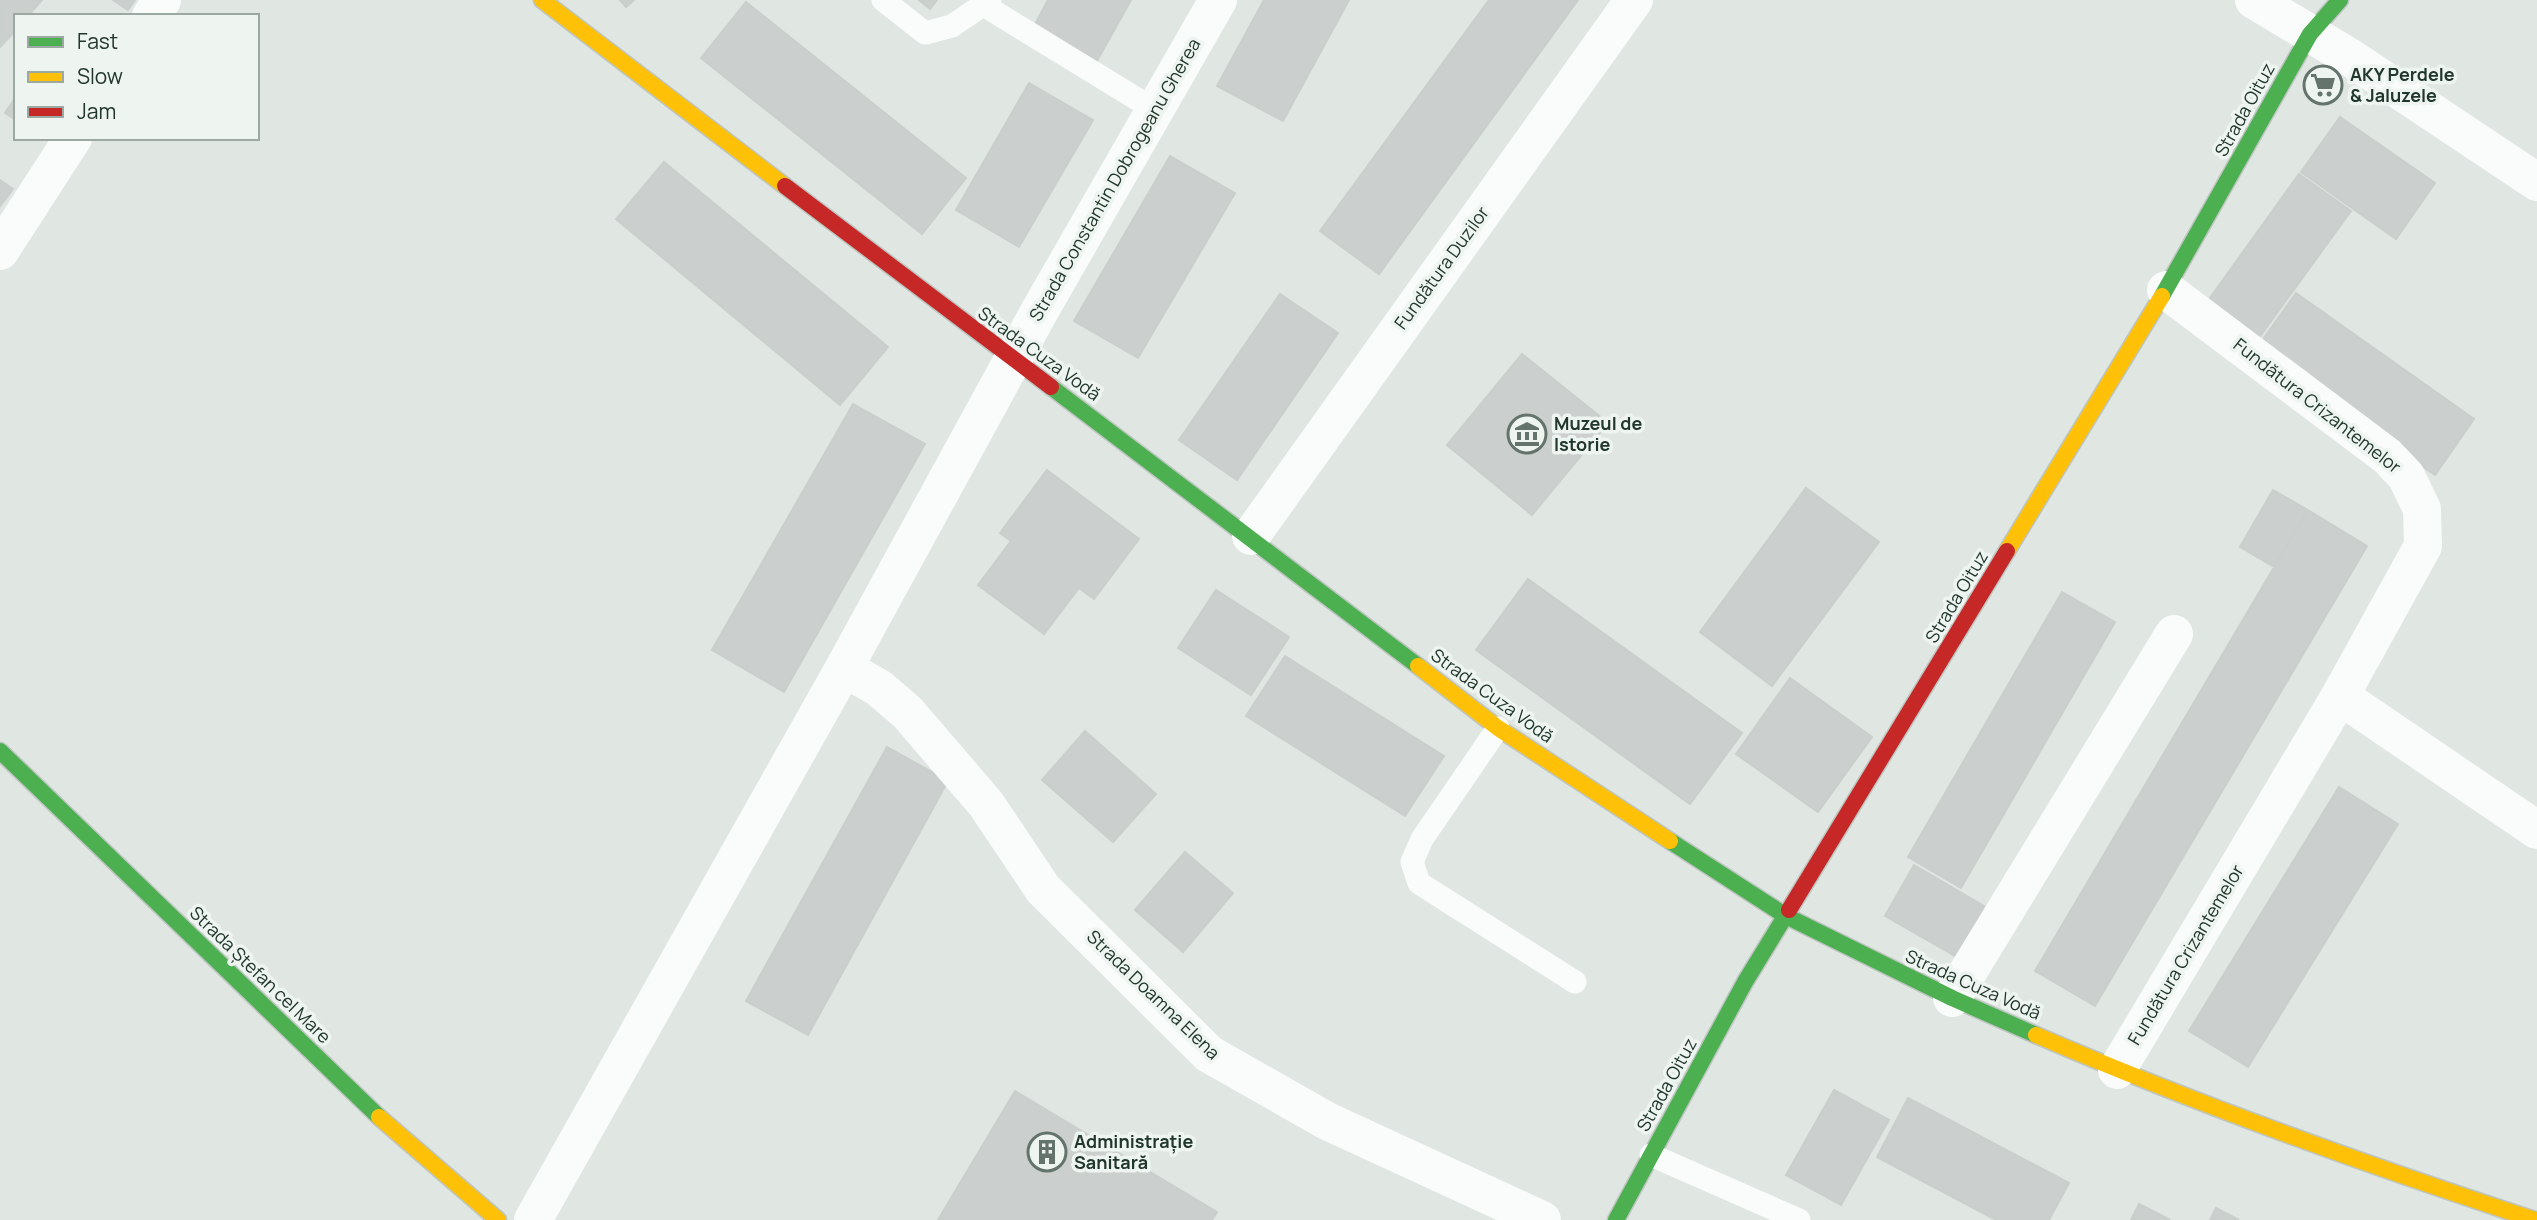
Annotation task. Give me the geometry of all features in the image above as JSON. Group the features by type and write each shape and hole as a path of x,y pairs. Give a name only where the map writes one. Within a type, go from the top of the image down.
{"street":[{"name":"Strada Cuza Vodă","path":"542,0 1013,360 1251,536 1498,728 1786,915 1952,998 2117,1070 2428,1185 2535,1220"},
{"name":"Strada Constantin Dobrogeanu Gherea","path":"533,1220 844,668 1013,360 1218,0"},
{"name":"Fundătura Duzilor","path":"1251,536 1634,0"},
{"path":"2254,0 2537,182"},
{"name":"Strada Oituz","path":"1616,1220 1745,982 2166,289 2309,34 2340,0"},
{"path":"0,251 72,140"},
{"name":"Fundătura Crizantemelor","path":"2117,1070 2340,696 2423,547 2422,509 2406,476 2386,456 2166,289"},
{"path":"1952,998 2174,634"},
{"name":"Strada Doamna Elena","path":"844,668 879,688 908,713 986,804 1043,889 1209,1054 1327,1121 1542,1220"},
{"path":"2340,696 2537,830"},
{"name":"Strada Ștefan cel Mare","path":"0,751 378,1116 498,1220"}],"lane":[{"path":"883,0 925,33 951,26 988,3 1155,110"},
{"path":"1498,728 1422,839 1412,862 1419,883 1575,982"},
{"path":"1651,1155 1799,1220"}],"building":[{"path":"0,0 42,0 30,14 14,14 14,32 0,47"},
{"path":"113,0 135,0 128,10"},
{"path":"620,0 634,0 626,7"},
{"path":"919,0 937,0 930,9"},
{"path":"1048,0 1131,0 1097,61 1034,26"},
{"path":"1264,0 1349,0 1283,121 1217,86"},
{"path":"1489,0 1578,0 1379,274 1320,231"},
{"path":"746,2 966,178 922,234 701,58"},
{"path":"1029,83 1093,120 1019,247 956,210"},
{"path":"14,100 14,119 5,113"},
{"path":"2340,117 2435,183 2396,239 2301,172"},
{"path":"1170,156 1235,193 1138,358 1074,321"},
{"path":"664,162 888,347 840,405 616,219"},
{"path":"2299,174 2351,211 2253,346 2202,309"},
{"path":"0,180 13,189 0,206"},
{"path":"2296,293 2474,419 2435,475 2256,349"},
{"path":"1280,294 1338,333 1237,480 1179,440"},
{"name":"Muzeul de Istorie","path":"1522,354 1608,423 1532,515 1447,445"},
{"path":"853,404 925,444 784,692 712,650"},
{"path":"1047,470 1139,539 1094,599 1079,588 1044,634 978,585 1011,541 1000,533"},
{"path":"1806,488 1879,542 1772,686 1700,632"},
{"path":"2273,490 2308,510 2274,567 2240,547"},
{"path":"2308,510 2367,546 2095,1006 2035,971"},
{"path":"1528,579 1742,733 1690,804 1476,650"},
{"path":"1216,590 1289,637 1251,695 1178,648"},
{"path":"2062,592 2115,622 1961,888 1908,857"},
{"path":"1285,656 1444,756 1405,816 1246,716"},
{"path":"1790,678 1872,737 1818,812 1736,754"},
{"path":"1085,731 1156,794 1113,842 1042,780"},
{"path":"887,747 948,781 808,1035 746,1001"},
{"path":"2339,787 2398,824 2248,1067 2189,1031"},
{"path":"1185,852 1233,893 1183,952 1135,910"},
{"path":"1914,865 1991,910 1962,960 1885,916"},
{"path":"1834,1090 1889,1120 1841,1205 1786,1175"},
{"name":"Administrație Sanitară","path":"1015,1091 1217,1212 1212,1220 938,1220"},
{"path":"1908,1098 2069,1183 2049,1220 1996,1220 1877,1157"},
{"path":"2139,1204 2170,1220 2131,1220"},
{"path":"2216,1208 2239,1220 2210,1220"}],"traffic: fast":[{"path":"2162,296 2310,34 2340,0"},
{"path":"1051,387 1418,666"},
{"path":"0,751 379,1117"},
{"path":"1670,841 1786,916 1952,998 2036,1035"},
{"path":"1616,1220 1745,982 1789,910"}],"traffic: slow":[{"path":"542,0 785,186"},
{"path":"2007,551 2162,296"},
{"path":"1418,666 1498,728 1670,841"},
{"path":"2036,1035 2283,1133 2535,1220"},
{"path":"379,1117 498,1220"}],"traffic: jam":[{"path":"785,186 1051,387"},
{"path":"1789,910 2007,551"}],"place":[{"name":"AKY Perdele & Jaluzele","path":"2323,85"},
{"name":"Muzeul de Istorie","path":"1527,434"},
{"name":"Administrație Sanitară","path":"1047,1152"}]}
